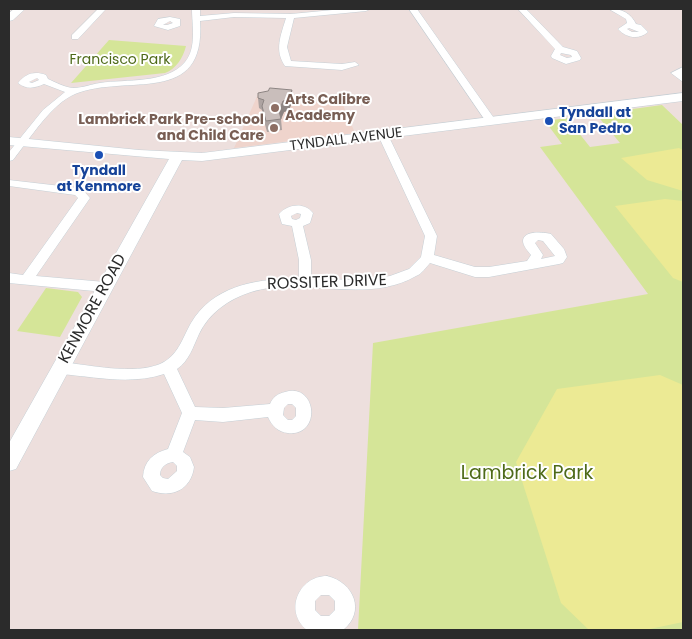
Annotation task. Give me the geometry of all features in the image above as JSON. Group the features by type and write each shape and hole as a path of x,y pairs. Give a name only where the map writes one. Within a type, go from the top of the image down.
{"street":[{"path":"9,18 20,9"},
{"path":"75,37 102,9"},
{"path":"178,23 196,16 291,16 366,9"},
{"path":"413,9 490,121"},
{"path":"522,9 561,50"},
{"path":"613,9 629,18 632,25"},
{"path":"9,158 15,141 60,98 72,91 88,87 167,78 180,72 188,64 196,48 196,16"},
{"path":"291,16 282,51 288,64 342,67 355,65"},
{"path":"683,70 676,73 683,79"},
{"path":"44,81 72,91"},
{"name":"TYNDALL AVENUE","path":"15,141 177,157 232,155 683,97"},
{"path":"383,135 431,236 432,247 428,258 475,272 489,272 532,264"},
{"name":"KENMORE ROAD","path":"9,462 177,157"},
{"path":"9,183 78,192 84,198 26,280"},
{"path":"297,224 305,260 304,284"},
{"name":"ROSSITER DRIVE","path":"61,368 139,374 152,372 168,366 182,356 203,315 218,303 234,294 257,285 279,283 356,285 394,280 413,274 428,258"},
{"path":"9,278 105,287"},
{"path":"168,366 190,413 174,455"},
{"path":"190,413 205,416 274,410"}],"shaded area":[{"path":"259,92 340,98 355,133 234,148"}],"green space":[{"name":"Francisco Park","path":"109,40 186,46 178,62 165,73 71,83"},
{"name":"Lambrick Park","path":"662,105 683,125 683,630 358,630 373,343 648,294 540,147 562,144 545,121 567,118 590,147 620,143 596,114"},
{"path":"679,148 683,150 683,191 647,180 621,158"},
{"path":"665,199 683,201 683,282 673,278 615,206"},
{"path":"46,288 78,292 82,297 60,337 17,331"},
{"path":"660,375 683,385 683,622 645,630 589,630 561,603 516,462 557,389"}],"building":[{"path":"270,88 292,90 288,100 283,101 279,111 281,119 266,121 262,106 264,100 258,98 258,93 268,91"}],"place":[{"name":"Arts Calibre Academy","path":"275,108"},
{"name":"Tyndall at San Pedro","path":"549,121"},
{"name":"Lambrick Park Pre-school and Child Care","path":"274,128"},
{"name":"Tyndall at Kenmore","path":"99,155"}]}
